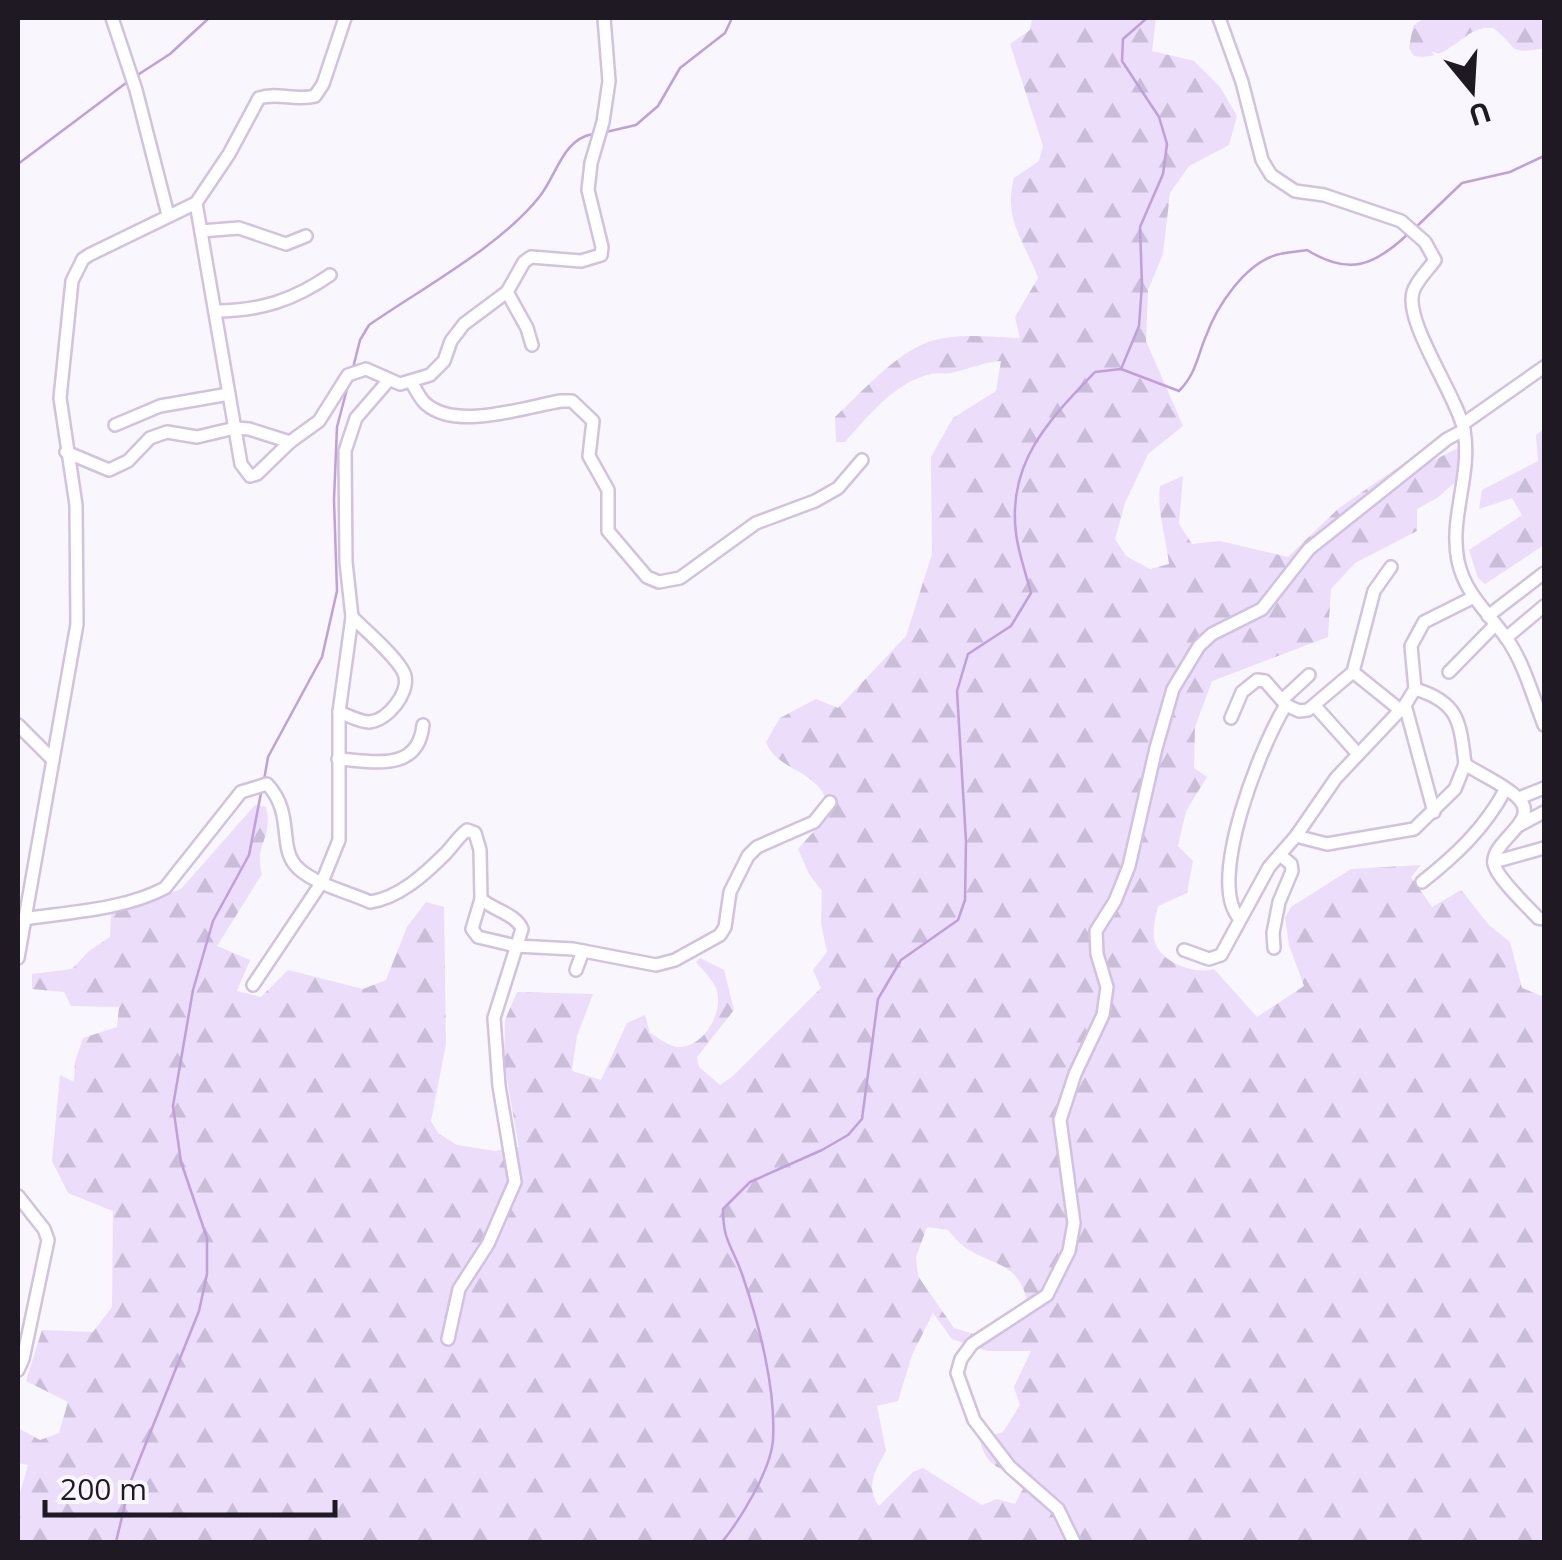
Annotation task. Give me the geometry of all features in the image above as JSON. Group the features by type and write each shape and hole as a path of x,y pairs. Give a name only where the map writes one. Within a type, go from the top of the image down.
{"street":[{"path":"112,18 136,90 168,215"},
{"path":"18,958 77,624 76,505 60,398 76,272 90,254 196,203 210,186 258,98 315,96 323,84 345,18"},
{"path":"196,203 241,464 250,476 319,421 353,373 375,372 388,381 412,383 439,369 451,341 464,324 507,292 531,257 581,262 601,254 588,190 609,81 604,18"},
{"path":"1218,18 1242,82 1262,160 1271,176 1295,191 1334,198 1407,225 1436,260 1413,291 1412,314 1463,427 1466,472 1454,537 1459,566 1472,598 1506,638 1544,725"},
{"path":"202,231 239,228 286,244 306,236"},
{"path":"216,311 246,311 282,302 330,275"},
{"path":"507,292 532,345"},
{"path":"1074,1542 1058,1509 1010,1467 974,1420 958,1373 961,1359 972,1344 1047,1295 1068,1251 1074,1223 1060,1120 1075,1074 1103,1015 1106,987 1097,954 1096,931 1115,901 1129,866 1173,689 1199,646 1212,634 1262,608 1309,548 1544,367"},
{"path":"253,985 322,882 339,840 339,712 352,617 346,562 345,451 356,418 388,381"},
{"path":"412,383 424,403 440,412 460,416 487,416 562,401 572,401 585,410 593,420 589,456 608,490 608,530 647,578 659,582 680,578 756,523 838,488 862,460"},
{"path":"115,425 160,406 229,394"},
{"path":"66,452 109,470 128,461 150,438 167,432 198,437 236,428 290,442"},
{"path":"1231,718 1250,682 1264,681 1299,711 1315,706 1354,672 1374,591 1391,567"},
{"path":"1449,672 1492,620 1544,573"},
{"path":"1184,950 1215,959 1221,955 1254,891 1323,796 1416,689 1411,646 1424,622 1472,598"},
{"path":"1506,638 1543,610"},
{"path":"339,712 368,722 378,719 392,709 404,691 405,676 398,664 352,617"},
{"path":"1354,672 1402,707 1434,812"},
{"path":"1240,919 1228,901 1235,840 1260,756 1284,702 1309,675"},
{"path":"1296,836 1328,844 1414,829 1455,789 1465,764 1462,740 1448,704 1416,689"},
{"path":"1315,706 1358,754"},
{"path":"18,725 54,760"},
{"path":"338,758 397,761 415,749 422,739 424,725"},
{"path":"1465,764 1519,798 1524,813 1498,848 1494,862 1500,879 1538,918 1544,919"},
{"path":"23,919 107,906 148,897 165,888 241,792 261,785 279,798 290,856 298,868 322,882 370,902 388,898 448,852 467,830 474,833 480,850 481,899 473,934 516,946 583,951 656,965 697,950 720,935 725,927 730,892 748,856 758,847 814,822 830,802"},
{"path":"1519,798 1544,788"},
{"path":"1422,882 1478,831 1505,790"},
{"path":"1518,826 1544,812"},
{"path":"1494,862 1544,848"},
{"path":"1274,948 1279,902 1292,871 1291,864 1280,856"},
{"path":"448,1339 459,1289 488,1244 516,1182 499,1086 494,1018 522,929 520,923 481,899"},
{"path":"576,970 583,951"},
{"path":"18,1196 48,1240 24,1359 18,1370"}],"green space":[{"path":"1032,18 1156,18 1152,51 1194,61 1220,87 1237,116 1229,145 1189,166 1170,193 1163,254 1148,290 1146,341 1183,426 1148,454 1125,503 1115,539 1126,556 1150,569 1169,564 1160,486 1183,476 1179,524 1192,544 1220,541 1288,557 1339,508 1423,450 1434,460 1458,448 1460,478 1417,509 1417,531 1355,563 1331,589 1328,637 1212,681 1195,727 1194,768 1207,777 1186,811 1178,846 1193,861 1187,893 1158,906 1154,935 1162,954 1178,965 1214,969 1257,1017 1304,986 1289,945 1285,918 1291,907 1351,869 1421,865 1411,877 1432,907 1461,890 1489,925 1510,942 1522,988 1544,997 1544,1542 18,1542 18,1500 28,1465 18,1463 18,1428 40,1440 59,1433 68,1402 26,1381 42,1330 93,1332 112,1307 113,1211 68,1193 52,1161 60,1075 74,1082 75,1062 83,1038 117,1027 119,1007 71,1006 64,992 32,989 32,974 72,969 110,937 111,915 181,889 255,805 266,807 268,818 260,855 262,874 217,946 250,960 237,991 261,997 288,970 363,989 386,980 407,927 426,902 444,907 446,1044 431,1121 438,1133 457,1145 495,1151 519,1147 504,1063 505,1020 517,992 593,994 577,1036 572,1071 601,1080 627,1023 645,1015 650,1033 674,1046 687,1046 704,1035 715,1017 718,997 696,962 700,958 724,970 734,1010 697,1057 699,1067 720,1085 821,988 813,970 827,952 821,923 822,891 798,849 830,813 818,787 780,760 766,742 780,718 816,699 838,708 906,636 932,554 931,457 953,418 996,391 1001,361 931,374 906,384 883,401 845,442 836,442 835,417 914,348 960,336 1020,338 1015,317 1038,278 1013,218 1011,193 1014,178 1039,161 1043,146 1010,44 1030,30","holes":["927,1227 948,1230 966,1248 1010,1271 1023,1287 1027,1300 977,1335 954,1328 918,1276 916,1257","933,1313 952,1339 987,1351 1031,1351 1014,1387 1020,1405 1003,1432 980,1439 991,1462 1025,1484 1015,1504 997,1499 982,1505 923,1468 913,1472 879,1506 875,1499 873,1478 886,1451 877,1406 898,1401 912,1355"]},
{"path":"1424,18 1544,18 1544,48 1518,50 1493,28 1483,28 1439,54 1414,56 1409,48 1413,26"},
{"path":"1544,429 1544,545 1485,584 1478,578 1469,550 1522,515 1512,498 1479,509 1482,490 1538,461 1536,435"}],"waterway":[{"path":"136,76 170,54 209,18"},
{"path":"606,132 636,125 658,106 680,68 725,33 732,18"},
{"path":"1121,369 1139,326 1140,227 1163,174 1167,144 1159,117 1122,61 1123,39 1147,18"},
{"path":"18,164 130,80"},
{"path":"353,368 360,340 369,325 505,232 540,196 574,143 593,134"},
{"path":"1414,229 1462,183 1510,172 1544,156"},
{"path":"722,1542 761,1480 773,1440 769,1378 760,1335 726,1236 723,1209 750,1182 822,1150 848,1135 862,1119 878,999 901,960 958,920 965,900 966,841 957,691 968,654 1011,626 1031,593 1017,540 1015,508 1025,463 1048,425 1095,372 1121,369 1179,391 1193,372 1211,324 1225,300 1243,277 1264,260 1307,250 1336,263 1360,264 1384,254 1408,234"},
{"path":"264,780 268,757 322,657 337,591 337,427 348,385"},
{"path":"116,1542 130,1483 199,1311 207,1274 207,1238 181,1162 173,1106 193,990 213,921 249,855 261,793"}]}
